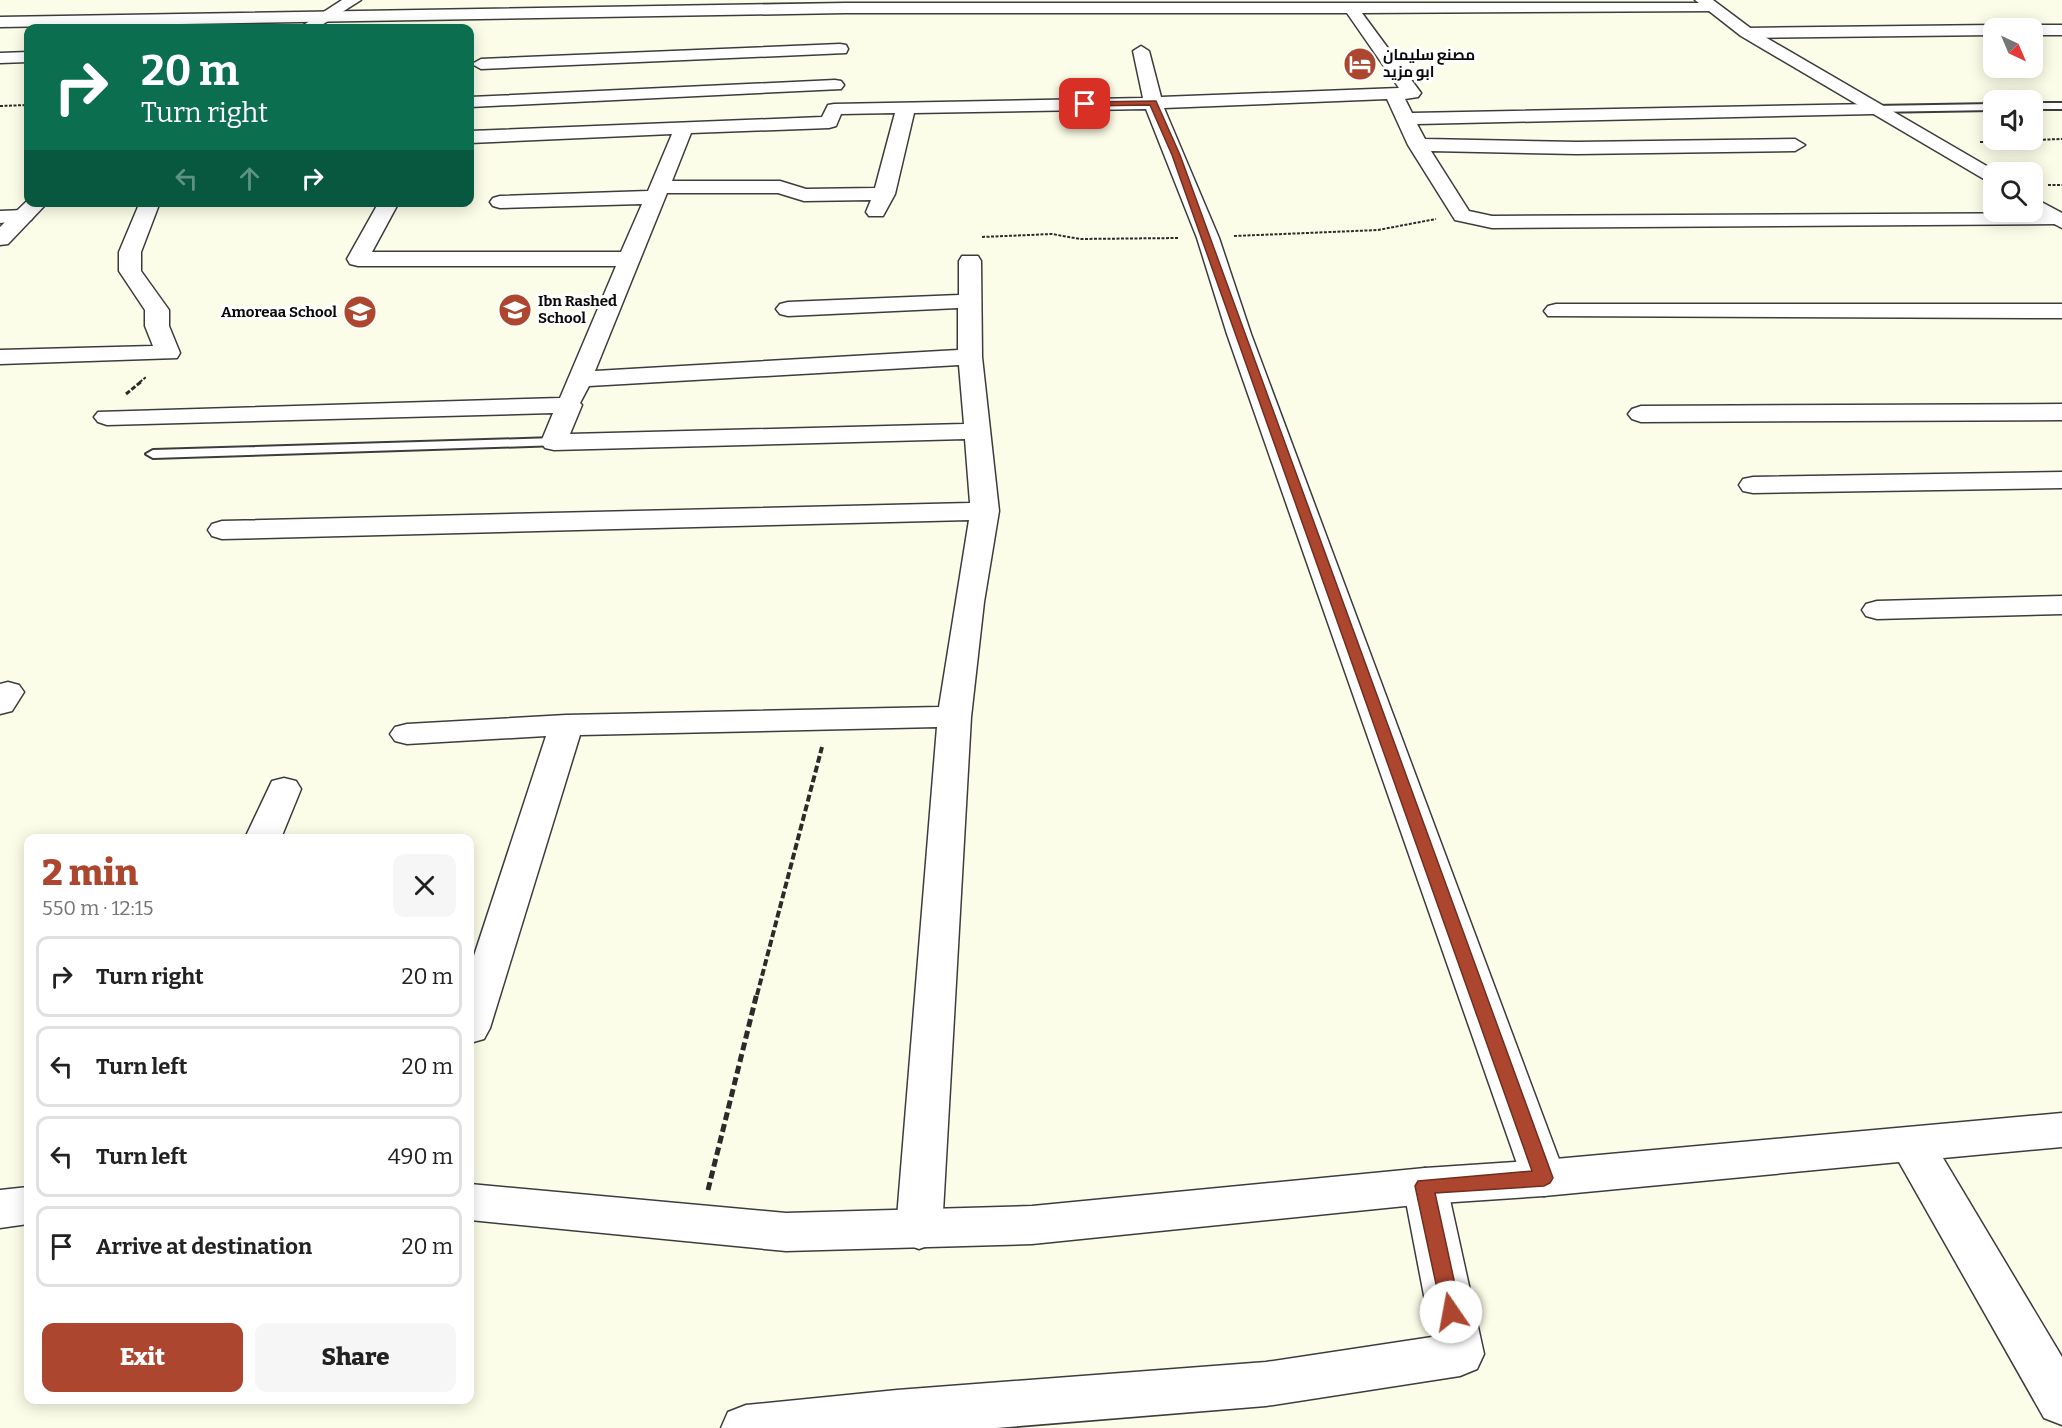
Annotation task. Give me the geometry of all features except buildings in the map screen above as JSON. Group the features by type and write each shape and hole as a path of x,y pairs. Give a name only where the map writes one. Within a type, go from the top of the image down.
{"street":[{"path":"314,24 353,0"},
{"path":"0,22 844,8 1352,9 1707,4 1747,33 1873,110 1983,173"},
{"path":"474,137 829,122 834,109 844,8"},
{"path":"834,109 1153,103 1412,93 1352,9"},
{"path":"508,28 519,13"},
{"path":"1747,33 1983,30"},
{"path":"2043,30 2062,30"},
{"path":"474,73 496,44"},
{"path":"1141,51 1153,103 1208,238 1239,334 1544,1178"},
{"path":"0,58 24,57"},
{"path":"474,73 837,67"},
{"path":"474,102 837,67"},
{"path":"1394,95 1418,145 1462,216 1492,222 2060,220"},
{"path":"876,213 885,194 906,107"},
{"path":"1406,119 1873,110"},
{"path":"684,128 554,441 977,431"},
{"path":"1418,145 1577,148 1795,144"},
{"path":"500,202 780,187 804,195 885,194"},
{"path":"0,357 168,353 157,326 156,310 130,271 130,252 148,207"},
{"path":"385,207 358,259 630,259"},
{"path":"0,217 31,209"},
{"path":"0,238 31,209"},
{"path":"2043,210 2060,220"},
{"path":"919,1230 954,717 969,602 985,511 970,357 971,301 976,249"},
{"path":"788,309 971,301"},
{"path":"1556,311 2062,311"},
{"path":"581,379 970,357"},
{"path":"107,417 569,405"},
{"path":"1641,414 2062,412"},
{"path":"1753,485 2062,480"},
{"path":"222,530 985,511"},
{"path":"1877,610 2062,605"},
{"path":"407,735 566,725 954,717"},
{"path":"474,1015 566,725"},
{"path":"265,834 284,789"},
{"path":"474,1202 786,1232 1032,1225 1425,1186 1544,1178 1910,1142 2062,1130"},
{"path":"1910,1142 2062,1402"},
{"path":"746,1428 909,1412 1266,1384 1460,1354 1425,1186"},
{"path":"0,1209 24,1206"}],"lane":[{"path":"2043,106 2062,105"},
{"path":"1873,110 1983,107"},
{"path":"153,454 554,441"}],"path":[{"path":"0,106 24,105"},
{"path":"1934,144 2062,139"},
{"path":"976,249 1052,234 1080,239 1208,238 1378,230 1400,224 1462,216"},
{"path":"107,417 114,403 143,380 168,353"},
{"path":"699,1225 792,852 831,718"}],"place":[{"name":"مصنع سليمان ابو مزيد","path":"1360,64"},
{"name":"Ibn Rashed School","path":"515,310"},
{"name":"Amoreaa School","path":"360,312"}],"route":[{"path":"1085,104 1153,103 1176,155 1208,238 1239,334 1544,1178 1425,1186 1451,1312"}]}
